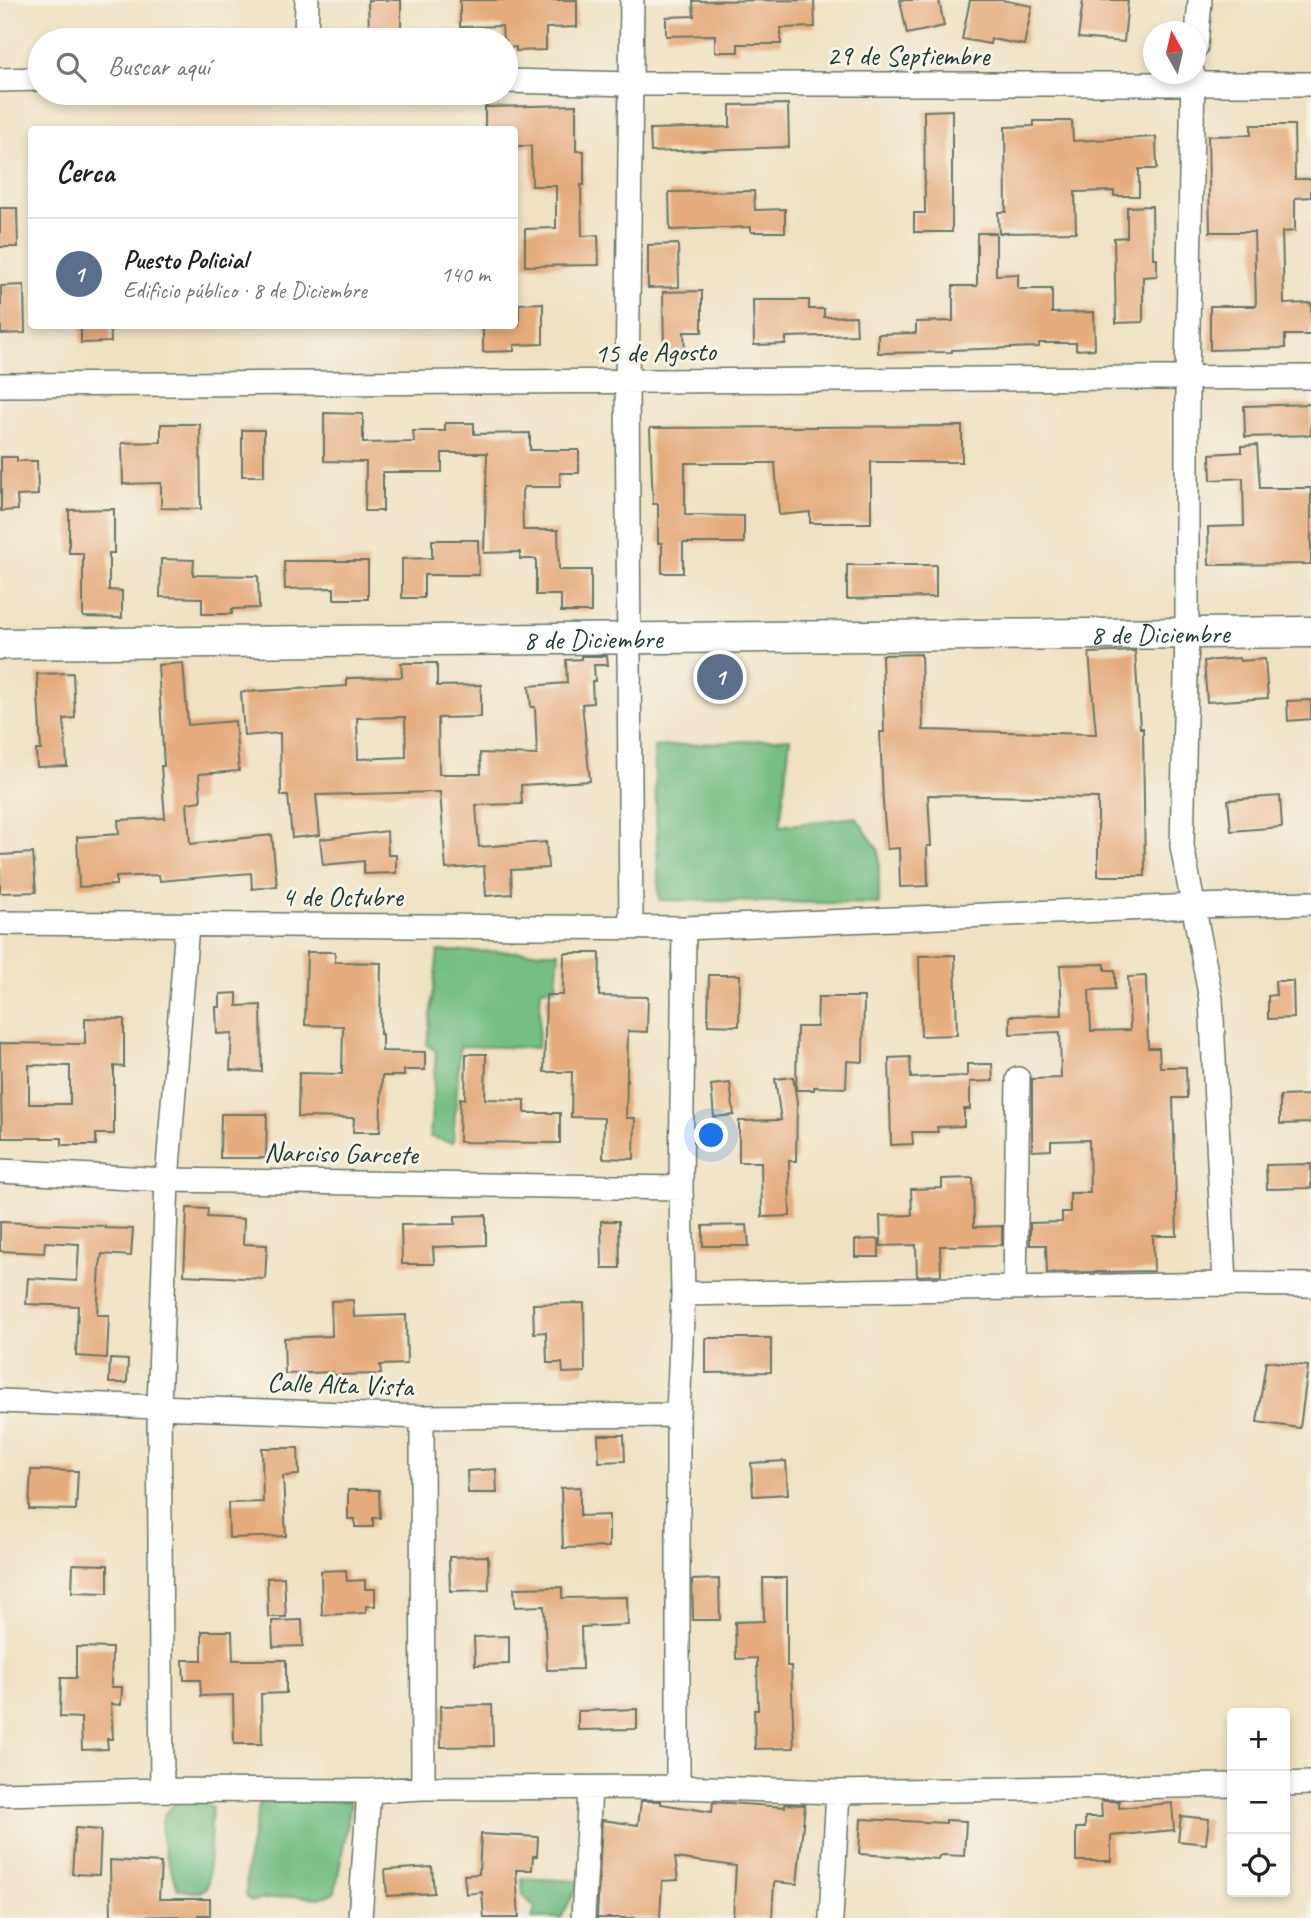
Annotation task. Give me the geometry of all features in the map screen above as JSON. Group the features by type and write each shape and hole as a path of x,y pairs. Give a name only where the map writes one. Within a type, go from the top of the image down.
{"street":[{"path":"306,28 307,0"},
{"path":"631,927 626,383 632,0"},
{"path":"1198,21 1200,0"},
{"path":"0,80 28,79"},
{"name":"29 de Septiembre","path":"518,81 632,84 1143,80"},
{"name":"29 de Septiembre","path":"1206,80 1311,84"},
{"path":"1193,84 1182,846 1211,999 1225,1284"},
{"name":"15 de Agosto","path":"0,385 1311,377"},
{"name":"8 de Diciembre","path":"0,644 1311,632"},
{"name":"4 de Octubre","path":"0,923 684,928 1194,905 1311,903"},
{"path":"162,1790 159,1406 167,1180 187,925"},
{"path":"678,1787 678,1415 683,1294 681,1188 684,928"},
{"path":"1015,1288 1018,1079"},
{"name":"Narciso Garcete","path":"0,1171 167,1180 681,1188"},
{"path":"683,1294 1311,1284"},
{"name":"Calle Alta Vista","path":"0,1401 422,1417 678,1415"},
{"path":"422,1417 423,1788"},
{"path":"1290,1784 1311,1783"},
{"path":"0,1794 162,1790 369,1791 423,1788 678,1787 838,1792 1227,1785"},
{"path":"583,1918 590,1789"},
{"path":"360,1918 369,1791"},
{"path":"831,1918 838,1792"}],"green space":[{"path":"790,738 780,826 856,817 879,851 879,904 659,900 654,747"},
{"path":"438,951 559,952 556,988 541,989 538,1048 460,1046 453,1143 430,1137 436,1051 427,1045"},
{"path":"196,1798 212,1807 208,1884 202,1891 195,1892 178,1889 162,1833 163,1820 168,1810 179,1802"},
{"path":"347,1800 351,1804 335,1892 320,1898 291,1896 251,1901 246,1896 247,1862 260,1802"},
{"path":"522,1878 580,1881 561,1918 532,1918 535,1908 523,1895"}],"building":[{"path":"368,0 401,0 401,28 369,28"},
{"path":"460,0 577,0 577,27 546,28 546,50 518,51 518,28 460,27"},
{"path":"814,0 815,27 781,28 781,44 738,44 738,52 715,52 715,35 666,36 666,17 694,16 693,1"},
{"path":"900,0 939,0 944,26 907,34"},
{"path":"970,0 1002,0 1032,6 1024,45 991,39 990,44 962,39"},
{"path":"1083,0 1128,0 1124,42 1078,38"},
{"path":"788,104 789,147 651,152 650,129 730,127 730,105"},
{"path":"576,105 576,151 584,151 584,185 581,185 582,236 598,235 599,265 525,266 525,229 556,228 556,186 532,186 531,146 518,146 518,126 485,126 485,107"},
{"path":"952,110 952,232 914,232 914,213 925,213 924,111"},
{"path":"1034,121 1072,121 1073,141 1156,137 1157,169 1139,169 1139,196 1114,196 1114,191 1075,192 1076,232 999,233 998,212 1006,212 1005,127 1034,126"},
{"path":"1251,125 1294,125 1295,179 1311,179 1311,197 1295,198 1295,231 1282,232 1284,304 1311,303 1311,335 1285,335 1285,348 1210,350 1210,306 1256,306 1254,232 1210,232 1208,136 1251,135"},
{"path":"754,191 755,210 785,209 785,232 751,232 751,227 670,230 669,192"},
{"path":"1152,206 1153,258 1157,258 1157,276 1143,277 1143,322 1116,323 1114,238 1127,237 1127,207"},
{"path":"0,208 17,208 18,247 0,247"},
{"path":"977,233 996,233 996,275 1018,274 1018,289 1052,289 1052,313 1094,312 1095,349 1076,350 1076,343 1039,343 1039,347 878,353 878,334 916,333 916,322 953,321 953,286 977,286"},
{"path":"678,244 679,287 648,288 648,245"},
{"path":"24,285 25,333 1,334 1,286"},
{"path":"702,291 702,332 684,332 685,352 664,352 663,292"},
{"path":"753,300 809,300 809,309 824,309 824,317 856,316 857,335 786,337 786,344 754,345"},
{"path":"543,303 543,344 514,345 514,351 483,352 483,329 518,329 519,304"},
{"path":"81,329 110,329 111,342 81,343"},
{"path":"1311,404 1311,435 1245,437 1244,406"},
{"path":"324,413 363,414 363,443 414,442 413,431 445,431 445,423 474,423 474,434 530,433 530,450 579,450 579,473 560,473 560,487 524,487 523,530 558,530 559,570 591,570 591,612 561,612 561,595 536,595 536,559 520,559 520,552 484,553 487,453 442,453 442,472 383,472 383,511 365,511 366,462 324,461"},
{"path":"161,424 200,424 201,509 161,508 161,483 123,484 122,443 161,442"},
{"path":"962,426 962,462 871,462 871,523 810,523 810,512 779,515 775,463 685,463 685,515 744,516 744,543 683,543 683,573 662,573 662,543 658,543 658,504 653,504 650,428"},
{"path":"242,430 264,430 264,476 242,476"},
{"path":"1257,445 1260,488 1311,488 1311,564 1209,565 1208,527 1244,526 1243,478 1211,480 1210,454 1242,452 1242,446"},
{"path":"1,457 17,457 17,461 37,461 38,495 17,496 18,510 1,511"},
{"path":"114,509 114,553 109,553 109,590 122,591 122,618 83,617 83,553 69,553 69,510"},
{"path":"432,540 478,540 479,575 424,575 424,598 402,598 402,559 432,558"},
{"path":"161,559 194,560 193,575 258,576 259,608 232,609 232,614 202,614 202,598 160,597"},
{"path":"284,561 368,561 368,599 334,599 334,588 285,589"},
{"path":"847,565 936,565 936,597 847,599"},
{"path":"1135,651 1140,728 1143,728 1145,876 1098,876 1098,798 928,795 931,846 927,846 928,886 900,887 899,848 887,849 883,803 880,732 884,732 882,655 921,654 923,730 1096,734 1089,653"},
{"path":"581,656 607,656 608,665 594,665 593,703 582,704 590,781 521,785 522,804 476,805 479,847 546,842 548,868 511,870 512,894 486,896 484,866 446,869 440,792 316,795 320,835 292,838 288,796 281,796 280,733 244,736 241,692 347,686 347,678 402,677 401,663 437,663 437,686 481,685 481,717 438,718 439,774 481,774 480,753 537,755 535,707 531,707 529,686 567,683 566,660 581,659","holes":["405,717 406,757 358,759 357,718"]},
{"path":"1239,658 1240,661 1265,659 1268,698 1207,702 1204,661"},
{"path":"183,663 188,725 235,721 239,771 199,774 201,801 187,803 190,844 272,835 277,886 252,889 251,873 160,881 159,875 116,877 116,885 79,887 77,837 119,834 118,820 165,818 158,665"},
{"path":"73,673 75,718 64,719 67,766 37,767 36,750 41,750 37,674"},
{"path":"1311,700 1311,719 1288,721 1287,701"},
{"path":"1280,796 1282,827 1231,831 1228,800"},
{"path":"387,831 388,855 396,855 396,873 364,874 364,861 323,865 320,839"},
{"path":"33,853 36,892 0,893 0,855"},
{"path":"307,952 335,952 335,962 381,963 382,1051 425,1052 425,1070 404,1070 404,1076 382,1076 380,1132 353,1132 354,1118 298,1117 299,1073 342,1074 343,1026 305,1025"},
{"path":"564,953 600,953 599,996 648,997 647,1032 628,1031 626,1118 635,1118 634,1159 603,1158 604,1118 571,1117 572,1072 544,1072 546,995 563,995"},
{"path":"955,955 957,1035 921,1036 919,956"},
{"path":"1105,964 1105,970 1115,970 1115,989 1089,990 1091,1031 1130,1030 1128,977 1146,976 1148,1048 1159,1048 1160,1067 1186,1067 1187,1098 1173,1098 1177,1236 1153,1236 1154,1271 1047,1273 1046,1245 1030,1245 1030,1223 1062,1222 1062,1212 1070,1212 1070,1193 1090,1193 1089,1140 1051,1141 1051,1150 1032,1151 1032,1079 1061,1078 1060,1032 1010,1034 1010,1016 1062,1015 1060,965"},
{"path":"709,975 740,975 739,1026 708,1025"},
{"path":"1275,981 1293,981 1294,1018 1268,1019 1268,996 1276,995"},
{"path":"237,993 237,1006 261,1005 262,1072 230,1070 232,1033 217,1034 216,1007 220,1007 220,994"},
{"path":"818,997 864,997 863,1062 847,1061 846,1088 814,1087 814,1090 796,1090 797,1027 817,1027"},
{"path":"85,1018 124,1019 124,1067 114,1066 114,1134 96,1134 96,1145 62,1145 62,1138 2,1138 0,1043 85,1044","holes":["29,1065 70,1066 70,1104 29,1104"]},
{"path":"466,1054 486,1054 485,1099 525,1100 525,1113 560,1113 560,1143 459,1142 460,1098 465,1099"},
{"path":"910,1057 911,1078 967,1076 967,1064 992,1064 993,1081 970,1082 970,1109 964,1109 964,1126 937,1127 938,1132 912,1132 913,1144 891,1145 889,1058"},
{"path":"793,1077 797,1102 796,1161 789,1161 790,1216 762,1217 761,1162 739,1162 739,1121 781,1120 775,1079"},
{"path":"730,1083 734,1115 714,1117 711,1085"},
{"path":"1311,1095 1311,1123 1280,1124 1280,1096"},
{"path":"221,1114 267,1114 266,1158 220,1158"},
{"path":"1311,1164 1311,1188 1267,1189 1266,1165"},
{"path":"973,1178 974,1227 1002,1226 1002,1245 940,1246 941,1275 917,1276 916,1245 881,1246 880,1216 912,1215 911,1189 942,1188 942,1179"},
{"path":"187,1208 208,1209 207,1217 244,1219 243,1244 267,1245 265,1279 184,1275"},
{"path":"486,1215 486,1245 433,1247 434,1264 402,1264 401,1225 455,1224 455,1216"},
{"path":"601,1221 619,1221 620,1268 602,1268"},
{"path":"0,1222 133,1229 131,1256 102,1254 97,1315 109,1315 107,1358 76,1356 78,1306 26,1304 28,1278 77,1281 79,1244 45,1242 44,1253 0,1251"},
{"path":"747,1225 749,1246 703,1246 703,1226"},
{"path":"879,1239 879,1257 855,1257 855,1240"},
{"path":"353,1300 354,1317 406,1315 407,1364 380,1365 381,1374 285,1374 284,1338 332,1336 331,1301"},
{"path":"584,1303 585,1372 563,1373 562,1363 547,1363 546,1332 534,1333 533,1304"},
{"path":"706,1338 771,1338 771,1372 706,1373"},
{"path":"110,1359 128,1360 127,1383 109,1383"},
{"path":"1266,1361 1308,1366 1300,1428 1257,1422"},
{"path":"598,1435 624,1435 625,1461 599,1462"},
{"path":"262,1448 298,1448 299,1475 283,1476 286,1536 229,1538 228,1503 263,1502"},
{"path":"786,1461 788,1494 753,1496 751,1463"},
{"path":"496,1469 497,1493 468,1493 467,1471"},
{"path":"31,1470 78,1471 76,1510 29,1509"},
{"path":"580,1487 580,1516 609,1515 609,1547 563,1548 561,1488"},
{"path":"348,1490 379,1490 380,1518 373,1518 373,1527 355,1527 355,1519 348,1519"},
{"path":"488,1556 489,1590 450,1591 449,1557"},
{"path":"73,1564 108,1565 108,1593 72,1592"},
{"path":"346,1570 347,1581 365,1580 365,1589 375,1589 375,1606 366,1606 366,1613 322,1615 321,1571"},
{"path":"284,1577 286,1617 268,1617 267,1578"},
{"path":"763,1578 787,1578 787,1666 791,1666 794,1748 755,1749 754,1710 758,1710 757,1658 736,1659 735,1622 764,1621"},
{"path":"719,1579 720,1620 693,1620 692,1580"},
{"path":"562,1587 562,1598 627,1597 628,1625 581,1627 582,1669 547,1670 544,1606 515,1607 514,1588"},
{"path":"302,1620 303,1646 273,1647 272,1621"},
{"path":"202,1631 232,1631 233,1660 286,1660 286,1693 261,1694 262,1744 234,1744 233,1695 201,1696 200,1680 184,1680 183,1660 202,1660"},
{"path":"509,1636 509,1664 475,1665 474,1637"},
{"path":"76,1647 112,1648 111,1687 122,1687 121,1705 111,1704 113,1739 107,1739 108,1749 82,1750 81,1718 60,1717 61,1678 76,1678"},
{"path":"492,1705 493,1746 441,1747 440,1706"},
{"path":"637,1709 637,1729 578,1730 578,1711"},
{"path":"641,1801 661,1801 661,1804 712,1812 713,1802 785,1807 785,1804 805,1805 797,1884 774,1882 772,1918 733,1918 736,1866 675,1858 678,1880 662,1881 660,1918 597,1918 602,1820 638,1825"},
{"path":"1101,1801 1119,1801 1119,1808 1172,1803 1174,1830 1111,1836 1111,1861 1076,1861 1076,1828 1085,1828 1085,1817 1102,1817"},
{"path":"1181,1816 1209,1819 1206,1844 1178,1841"},
{"path":"861,1819 946,1823 946,1820 966,1821 964,1856 942,1855 938,1859 859,1854"},
{"path":"75,1828 101,1830 99,1875 72,1874"},
{"path":"481,1834 538,1837 537,1856 533,1856 532,1870 516,1870 519,1918 484,1918 482,1892 466,1894 464,1875 479,1874"},
{"path":"110,1860 161,1863 159,1899 210,1899 210,1915 198,1915 198,1918 111,1917"},
{"path":"432,1867 434,1893 387,1896 385,1870"}],"place":[{"name":"Puesto Policial","path":"720,677"}]}
